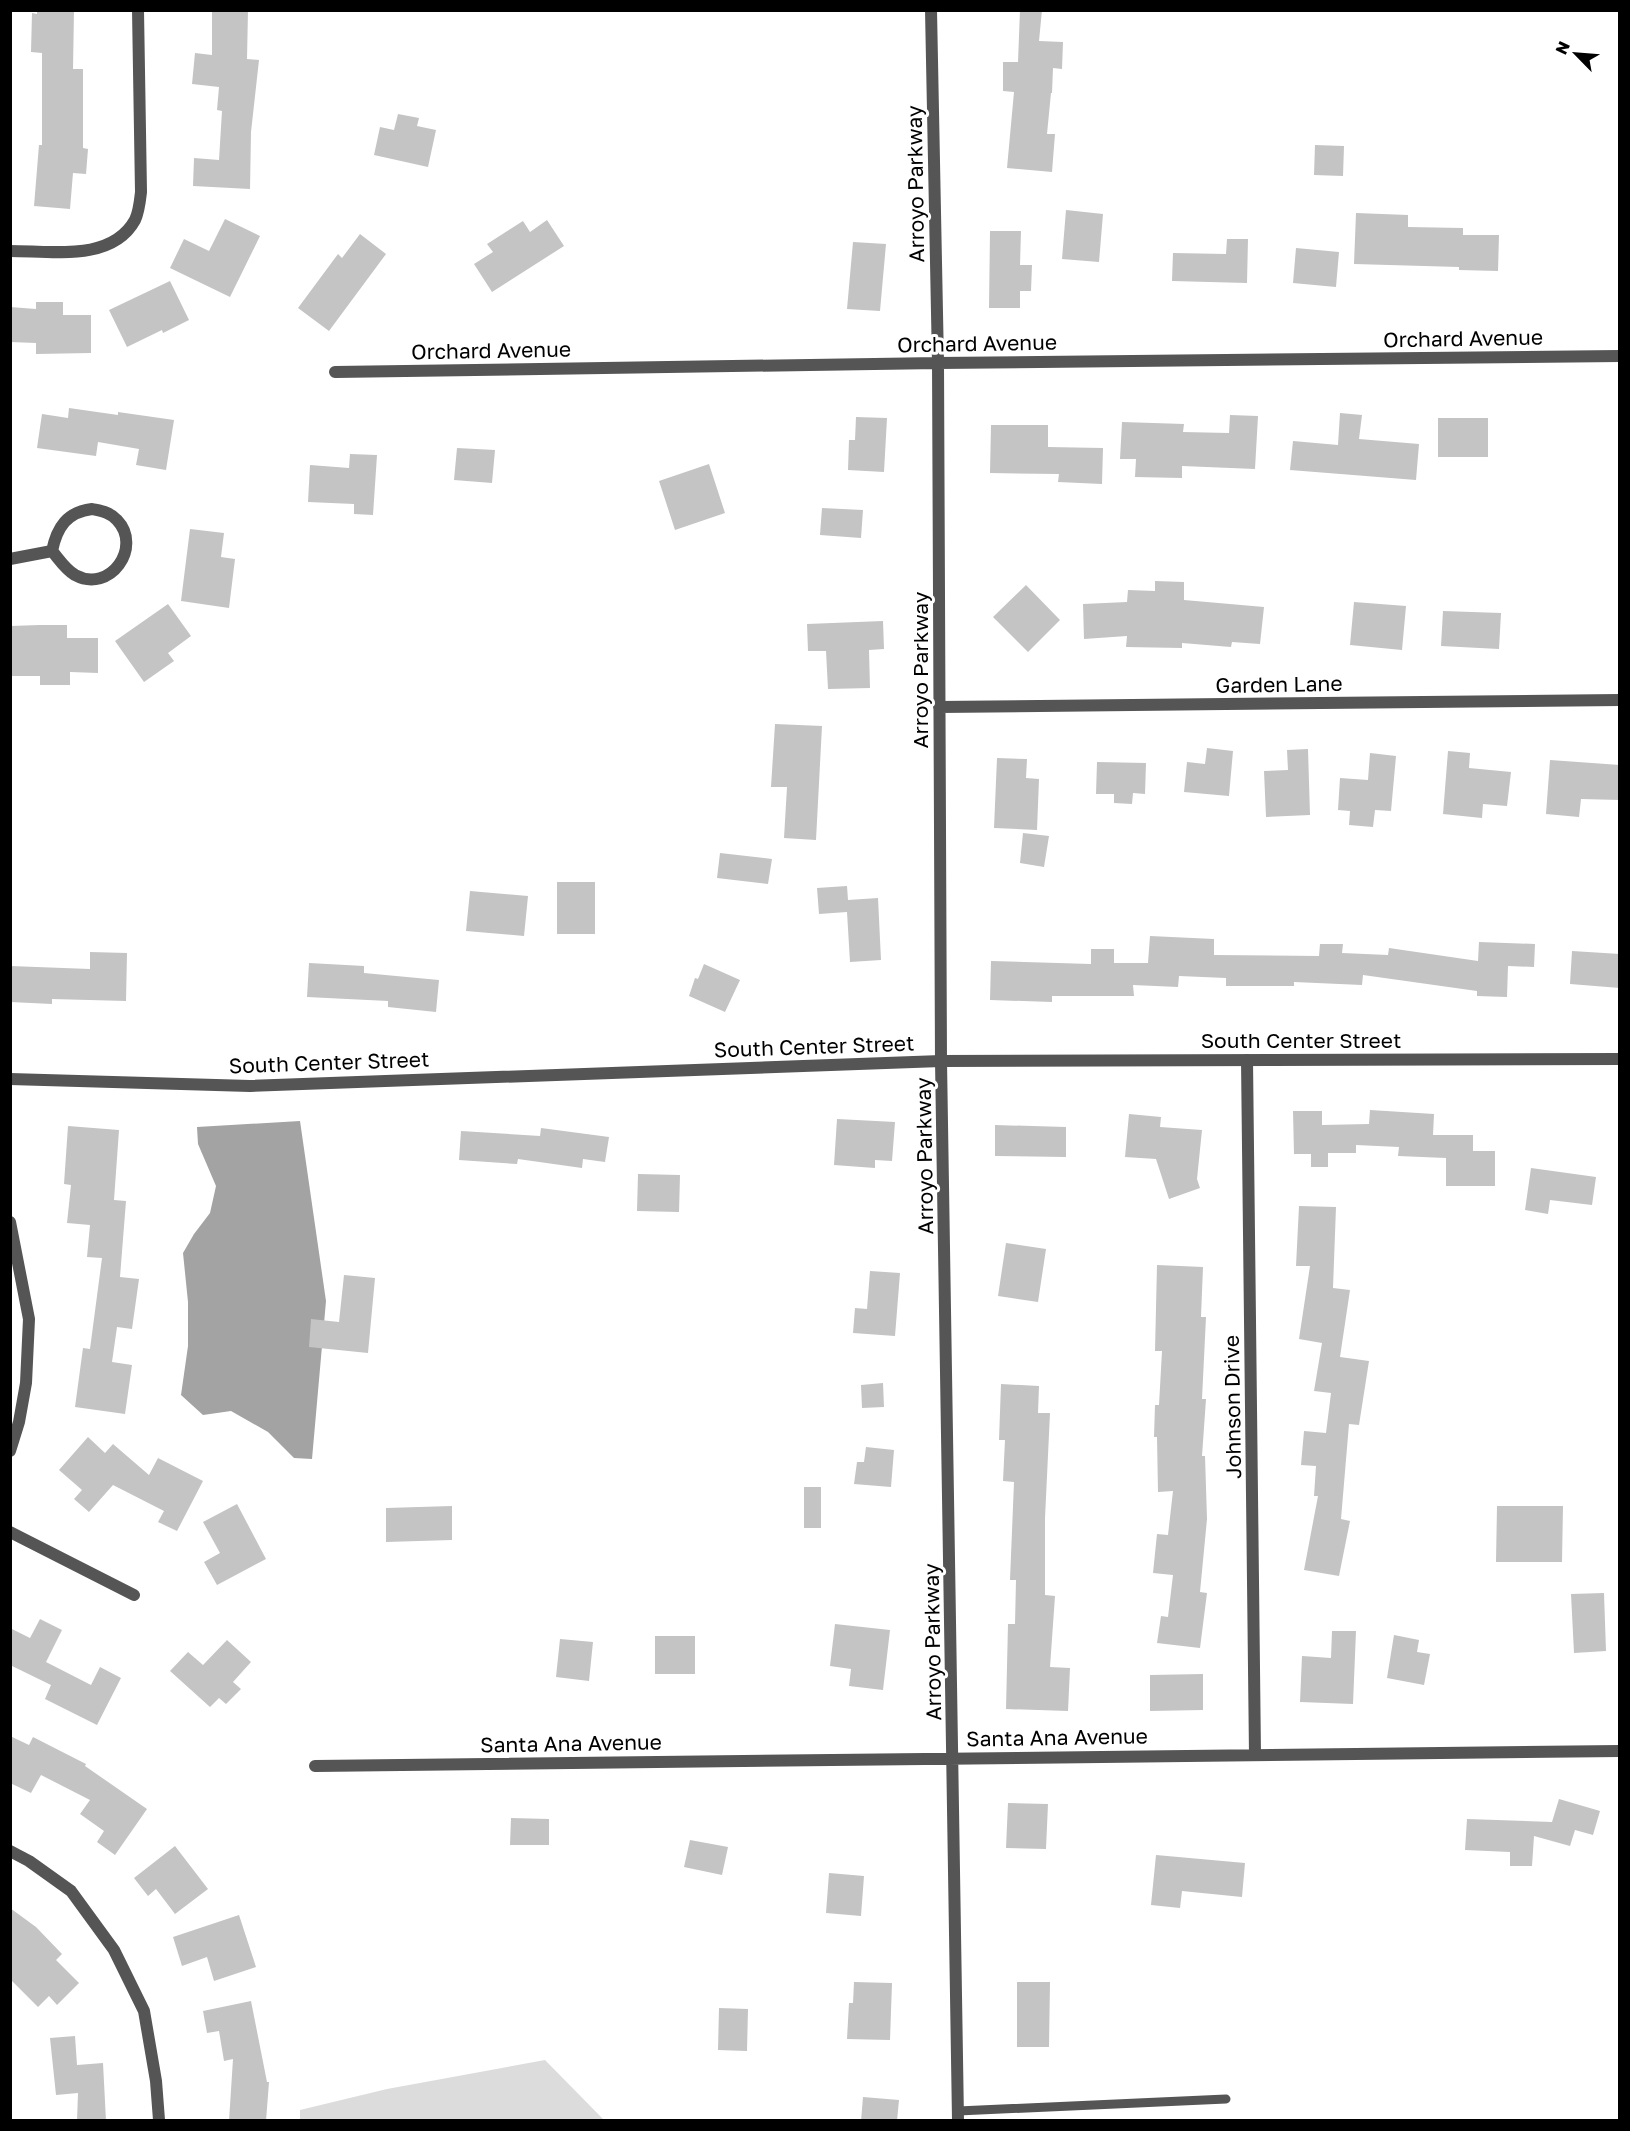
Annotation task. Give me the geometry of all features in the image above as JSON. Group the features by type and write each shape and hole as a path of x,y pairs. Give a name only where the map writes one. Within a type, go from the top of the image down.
{"street":[{"path":"10,251 94,250 107,246 126,234 136,218 141,192 138,10"},
{"name":"Arroyo Parkway","path":"931,10 938,363 941,1061 958,2116"},
{"name":"Orchard Avenue","path":"335,372 1620,356"},
{"path":"92,509 108,513 118,520 125,532 126,550 121,564 106,577 92,579 75,575 52,551 55,537 61,527 78,511 92,509"},
{"path":"10,559 52,551"},
{"name":"Garden Lane","path":"939,707 1620,700"},
{"name":"South Center Street","path":"10,1078 250,1086 941,1061 1620,1059"},
{"name":"Johnson Drive","path":"1247,1060 1255,1755"},
{"path":"10,1222 29,1320 26,1383 19,1422 10,1451"},
{"path":"10,1532 134,1595"},
{"name":"Santa Ana Avenue","path":"315,1766 1620,1751"},
{"path":"10,1851 29,1861 71,1891 114,1950 144,2011 156,2081 159,2121"}],"lane":[{"path":"958,2116 1226,2099"}],"shaded area":[{"path":"300,1121 326,1301 312,1459 294,1458 268,1432 231,1411 203,1415 181,1395 188,1346 188,1302 183,1253 210,1213 216,1186 198,1144 197,1127"},
{"path":"545,2060 604,2120 300,2120 300,2110 387,2089"}],"building":[{"path":"37,10 74,10 73,69 83,69 83,148 88,149 86,174 73,173 70,209 34,206 39,145 42,145 42,53 31,52 32,13 37,14"},
{"path":"212,10 248,10 247,59 259,60 251,132 250,189 193,186 194,158 219,160 222,111 217,110 219,87 192,84 195,53 212,55"},
{"path":"1020,10 1042,10 1039,41 1063,42 1062,69 1053,68 1047,134 1055,134 1052,172 1007,168 1014,92 1003,91 1003,62 1018,62"},
{"path":"398,114 419,118 417,126 436,130 428,167 374,155 380,127 394,130"},
{"path":"1315,145 1344,146 1343,176 1314,175"},
{"path":"1066,210 1103,214 1099,262 1062,259"},
{"path":"1356,213 1408,215 1408,227 1463,228 1463,235 1499,235 1498,271 1459,270 1459,267 1354,264"},
{"path":"225,219 260,236 230,297 170,268 184,239 209,251"},
{"path":"547,220 564,246 492,292 474,264 493,252 487,244 523,221 530,232"},
{"path":"990,231 1021,231 1020,265 1032,265 1031,291 1020,291 1020,308 989,308"},
{"path":"360,234 386,254 329,331 298,308 338,254 342,258"},
{"path":"1227,239 1248,239 1247,283 1172,281 1173,253 1226,254"},
{"path":"853,242 886,244 880,311 847,309"},
{"path":"1296,248 1339,252 1336,287 1293,283"},
{"path":"170,281 189,320 127,347 109,310"},
{"path":"36,302 63,302 63,315 91,315 91,353 36,354 36,343 10,342 10,307 36,309"},
{"path":"69,408 174,420 166,470 136,465 139,449 98,442 96,456 37,448 42,414 68,418"},
{"path":"1340,413 1362,415 1359,439 1419,444 1416,480 1290,470 1293,441 1338,445"},
{"path":"1230,415 1258,416 1255,469 1182,466 1182,478 1135,477 1136,459 1120,459 1122,422 1184,424 1183,432 1229,433"},
{"path":"856,417 887,418 884,472 848,470 849,440 855,440"},
{"path":"1438,418 1488,418 1488,457 1438,457"},
{"path":"991,425 1048,425 1048,447 1103,448 1102,484 1058,482 1059,474 990,473"},
{"path":"457,448 495,450 492,483 454,480"},
{"path":"350,454 377,455 373,515 354,514 354,504 308,502 310,465 349,468"},
{"path":"709,464 725,513 675,530 659,481"},
{"path":"822,508 863,510 861,538 820,535"},
{"path":"190,529 224,533 221,557 235,559 229,608 181,601"},
{"path":"1155,581 1184,582 1184,600 1264,607 1260,644 1232,642 1231,647 1182,643 1182,648 1126,647 1127,636 1084,639 1083,604 1127,602 1128,590 1155,591"},
{"path":"1026,585 1060,620 1028,652 993,617"},
{"path":"1354,602 1406,606 1402,650 1350,645"},
{"path":"168,604 191,636 168,653 174,661 144,682 115,641"},
{"path":"1443,611 1501,613 1499,649 1441,646"},
{"path":"883,621 884,649 869,650 870,688 828,689 826,651 808,651 807,624"},
{"path":"67,625 67,638 98,638 98,673 70,672 70,685 40,685 40,676 10,676 10,626"},
{"path":"775,724 822,726 816,840 784,838 787,787 771,787"},
{"path":"1207,748 1233,751 1229,796 1184,792 1187,762 1205,764"},
{"path":"1308,749 1310,815 1266,817 1264,771 1288,770 1287,750"},
{"path":"1448,751 1470,753 1469,768 1511,772 1507,806 1483,804 1482,818 1443,814"},
{"path":"1370,753 1396,756 1391,811 1375,810 1373,827 1349,825 1350,811 1338,810 1340,778 1368,780"},
{"path":"997,758 1027,759 1026,778 1039,779 1037,830 994,828"},
{"path":"1550,760 1620,765 1620,800 1581,799 1579,817 1546,814"},
{"path":"1097,762 1146,763 1145,794 1133,793 1132,804 1114,803 1114,794 1096,794"},
{"path":"1023,833 1049,836 1044,867 1020,863"},
{"path":"720,853 772,859 768,884 717,878"},
{"path":"557,882 595,882 595,934 557,934"},
{"path":"847,886 848,900 878,898 881,960 850,962 847,912 819,914 817,888"},
{"path":"470,891 528,896 524,936 466,931"},
{"path":"1150,936 1214,939 1214,955 1319,956 1320,944 1343,944 1342,953 1388,955 1389,948 1478,961 1479,942 1535,944 1534,967 1508,966 1507,997 1477,996 1477,991 1363,975 1362,985 1294,982 1294,986 1226,986 1226,978 1179,976 1178,987 1133,985 1134,996 1052,996 1052,1002 990,1000 991,961 1091,964 1091,949 1114,949 1114,963 1148,963"},
{"path":"1572,951 1620,954 1620,988 1570,984"},
{"path":"90,952 127,953 126,1001 52,999 52,1004 10,1002 10,966 90,969"},
{"path":"309,963 364,966 364,973 439,980 436,1012 388,1007 388,1001 307,997"},
{"path":"704,964 740,980 725,1012 689,996 695,978 698,979"},
{"path":"1370,1110 1434,1114 1433,1135 1473,1135 1473,1151 1495,1151 1495,1186 1446,1186 1446,1158 1398,1156 1399,1147 1356,1145 1356,1153 1328,1153 1328,1167 1311,1167 1311,1154 1294,1154 1293,1111 1322,1111 1322,1125 1369,1124"},
{"path":"1129,1114 1161,1117 1160,1127 1202,1130 1197,1179 1200,1188 1169,1199 1156,1159 1125,1157"},
{"path":"837,1119 895,1122 892,1161 875,1160 875,1168 834,1165"},
{"path":"995,1125 1066,1127 1066,1157 995,1156"},
{"path":"68,1126 119,1130 114,1200 126,1201 120,1277 139,1279 132,1329 117,1327 112,1362 132,1365 125,1414 75,1407 83,1348 90,1349 102,1258 87,1257 90,1225 67,1223 71,1185 64,1184"},
{"path":"541,1128 609,1137 605,1162 583,1159 582,1168 518,1159 517,1164 459,1160 461,1131 540,1136"},
{"path":"1531,1168 1596,1177 1592,1205 1550,1200 1548,1214 1525,1210"},
{"path":"638,1174 680,1175 679,1212 637,1211"},
{"path":"1299,1206 1336,1207 1333,1288 1350,1290 1340,1357 1369,1361 1359,1425 1349,1424 1341,1519 1350,1521 1339,1576 1304,1570 1318,1496 1314,1496 1316,1466 1301,1465 1304,1431 1326,1433 1331,1393 1314,1391 1322,1343 1299,1339 1310,1266 1296,1266"},
{"path":"1006,1243 1046,1249 1038,1302 998,1296"},
{"path":"1157,1265 1203,1267 1201,1317 1206,1317 1202,1399 1206,1399 1202,1456 1205,1456 1207,1519 1200,1592 1207,1593 1200,1648 1157,1643 1161,1616 1168,1617 1173,1575 1153,1573 1157,1534 1168,1535 1173,1491 1158,1492 1157,1437 1154,1437 1155,1405 1159,1405 1162,1351 1155,1351"},
{"path":"870,1271 900,1273 895,1336 853,1333 855,1308 867,1309"},
{"path":"344,1275 375,1278 368,1353 309,1347 311,1319 339,1322"},
{"path":"883,1383 884,1407 862,1408 861,1385"},
{"path":"1001,1384 1039,1386 1038,1413 1050,1413 1045,1518 1045,1595 1055,1596 1050,1667 1070,1668 1068,1711 1006,1709 1008,1624 1015,1624 1016,1580 1010,1580 1014,1482 1003,1481 1005,1440 999,1440"},
{"path":"88,1437 105,1453 113,1444 149,1475 158,1458 203,1481 177,1531 158,1522 164,1511 113,1485 89,1512 74,1499 82,1490 59,1470"},
{"path":"866,1447 894,1450 891,1487 854,1484 857,1462 864,1462"},
{"path":"804,1487 821,1487 821,1528 804,1528"},
{"path":"237,1504 266,1559 217,1585 204,1562 220,1553 203,1522"},
{"path":"452,1506 452,1540 386,1542 386,1508"},
{"path":"1497,1506 1563,1506 1562,1562 1496,1562"},
{"path":"1604,1593 1606,1651 1574,1653 1571,1594"},
{"path":"40,1619 62,1630 46,1662 91,1685 100,1667 121,1678 97,1725 45,1699 51,1685 10,1665 10,1628 30,1638"},
{"path":"835,1624 890,1630 883,1690 849,1686 851,1669 830,1666"},
{"path":"1332,1631 1356,1631 1353,1704 1300,1702 1302,1656 1331,1658"},
{"path":"1394,1635 1419,1640 1417,1652 1430,1654 1424,1685 1387,1678"},
{"path":"655,1636 695,1636 695,1674 655,1674"},
{"path":"560,1639 593,1642 589,1681 556,1677"},
{"path":"227,1640 251,1662 233,1682 241,1689 226,1704 219,1698 210,1707 170,1671 188,1652 203,1665"},
{"path":"1203,1674 1203,1710 1150,1711 1150,1675"},
{"path":"10,1736 29,1745 33,1737 86,1764 85,1766 147,1809 115,1855 97,1842 104,1831 80,1814 90,1800 41,1775 31,1793 10,1783"},
{"path":"1559,1799 1600,1811 1593,1835 1575,1830 1570,1846 1534,1836 1532,1866 1510,1866 1510,1852 1465,1850 1467,1819 1552,1822"},
{"path":"1008,1803 1048,1804 1046,1849 1006,1848"},
{"path":"511,1818 549,1819 549,1845 510,1845"},
{"path":"690,1840 728,1847 722,1875 684,1867"},
{"path":"175,1846 208,1889 175,1914 156,1889 148,1896 134,1878"},
{"path":"1156,1855 1245,1863 1242,1897 1182,1891 1180,1908 1151,1905"},
{"path":"829,1873 864,1876 861,1916 826,1913"},
{"path":"10,1908 36,1927 62,1954 56,1960 79,1983 57,2005 49,1996 38,2007 10,1979"},
{"path":"239,1915 256,1967 214,1981 207,1957 182,1966 173,1937"},
{"path":"854,1982 892,1983 890,2040 847,2039 849,2003 853,2003"},
{"path":"1017,1982 1050,1982 1049,2047 1017,2047"},
{"path":"251,2001 267,2082 269,2082 266,2121 229,2121 233,2059 224,2061 219,2031 207,2033 203,2011"},
{"path":"719,2008 748,2009 747,2051 718,2050"},
{"path":"75,2036 77,2065 103,2063 106,2121 77,2121 78,2093 56,2095 50,2038"},
{"path":"863,2097 899,2100 897,2121 861,2121"}]}
